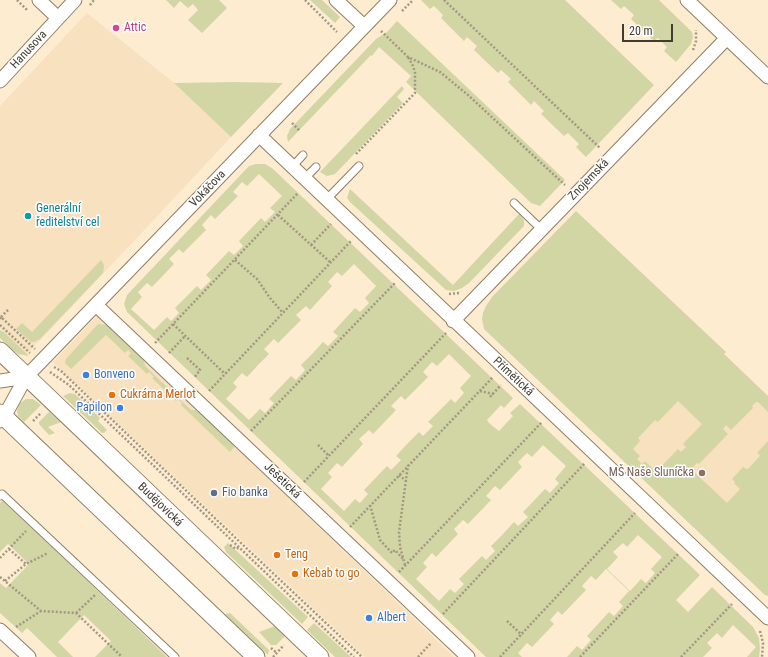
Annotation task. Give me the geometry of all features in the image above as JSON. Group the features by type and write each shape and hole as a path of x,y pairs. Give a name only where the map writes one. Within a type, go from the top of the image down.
{"street":[{"path":"39,0 58,18"},
{"name":"Hanusova","path":"0,81 75,0"},
{"path":"336,0 364,26"},
{"name":"Vokáčova","path":"1,417 26,377 390,0"},
{"path":"687,0 726,39 768,77"},
{"name":"Znojemská","path":"453,321 726,39"},
{"name":"Přímětická","path":"259,136 292,167 302,185 326,200 768,618"},
{"name":"Ješetická","path":"96,304 468,657"},
{"name":"Budějovická","path":"0,352 320,657"},
{"path":"0,380 26,377"},
{"path":"1,417 256,657"},
{"path":"2,632 29,657"}],"lane":[{"path":"292,167 303,155"},
{"path":"326,200 359,166"},
{"path":"302,185 316,167"},
{"path":"514,202 541,229"},
{"path":"0,496 2,494 175,657"}],"path":[{"path":"304,0 337,32"},
{"path":"398,14 413,0"},
{"path":"444,0 600,148"},
{"path":"690,53 695,47 696,28"},
{"path":"377,33 384,29"},
{"path":"380,31 408,56 446,76 565,185"},
{"path":"352,159 415,93 415,72 408,56"},
{"path":"290,121 300,131"},
{"path":"595,153 605,142"},
{"path":"560,190 570,179"},
{"path":"155,343 278,215 302,185"},
{"path":"278,215 330,262"},
{"path":"311,245 333,222"},
{"path":"207,393 351,240"},
{"path":"235,260 257,279 270,298 283,312"},
{"path":"242,443 395,283"},
{"path":"445,293 457,294 463,291"},
{"path":"8,310 1,318 37,352"},
{"path":"173,324 225,374"},
{"path":"0,325 31,354"},
{"path":"302,484 446,332"},
{"path":"167,354 186,336"},
{"path":"188,358 200,370 192,379"},
{"path":"54,367 61,371 180,486 362,657"},
{"path":"49,371 64,382 354,657"},
{"path":"349,528 493,377"},
{"path":"490,397 502,385"},
{"path":"480,391 493,394"},
{"path":"32,422 46,409"},
{"path":"397,574 542,422"},
{"path":"318,445 329,456"},
{"path":"441,616 585,462"},
{"path":"405,565 400,547 399,532 408,465"},
{"path":"399,475 406,482"},
{"path":"174,493 180,486"},
{"path":"370,505 380,540 392,553 395,550 404,559"},
{"path":"500,657 637,511"},
{"path":"0,558 34,524"},
{"path":"226,543 236,549 239,548"},
{"path":"239,548 242,544"},
{"path":"5,581 26,564 58,547"},
{"path":"9,549 26,564"},
{"path":"580,657 680,553"},
{"path":"0,577 41,611"},
{"path":"76,613 102,588"},
{"path":"681,657 733,603 738,608"},
{"path":"2,632 41,611 76,613 122,657"},
{"path":"507,621 522,635"},
{"path":"757,627 760,630 763,643 762,657"},
{"path":"273,657 287,642"},
{"path":"418,657 431,642"}],"shaded area":[{"path":"87,13 174,83 231,137 27,354 0,328 0,106"},
{"path":"99,314 454,657 365,657 53,362"},
{"name":"MŠ Naše Sluníčka","path":"726,352 724,354 768,396 768,596 765,595 610,448"}],"green space":[{"path":"166,0 219,0 227,8 202,33 188,20 198,10 193,4 188,8 180,1 174,8"},
{"path":"310,0 322,0 340,17 335,23"},
{"path":"421,0 565,0 654,85 586,157 576,147 579,144 568,133 564,136 541,114 544,111 534,101 531,105 508,82 511,79 501,70 498,73 474,50 477,46 467,37 464,41 441,18 443,15 434,6 430,9"},
{"path":"611,0 659,0 692,32 693,37 691,44 676,62 664,51 667,47 658,38 654,41 631,19 634,15 624,6 621,9"},
{"path":"397,21 565,180 540,206 531,203 406,82 411,76 379,47 288,142 287,136 290,129 376,39 387,32"},
{"path":"174,83 283,83 231,137"},
{"path":"402,86 404,89 397,97 403,103 335,174 327,176 320,172"},
{"path":"265,164 272,168 513,398 504,408 501,405 487,420 490,424 499,431 513,416 510,413 520,404 700,575 676,600 688,612 712,587 753,627 759,638 759,657 747,657 756,647 733,625 722,638 717,633 707,643 712,648 703,657 567,657 577,646 582,650 591,640 587,636 609,612 614,616 623,606 619,602 629,591 606,569 596,580 591,576 582,586 586,590 562,615 558,611 550,620 554,624 532,647 527,643 518,653 522,657 486,657 127,312 124,304 127,295 249,166","holes":["259,174 282,196 270,208 275,212 265,222 261,218 239,241 243,246 234,255 229,251 206,275 211,280 201,290 197,286 175,308 179,313 171,321 167,317 154,330 131,309 142,297 138,292 147,283 152,287 174,264 169,259 179,249 183,253 206,230 202,225 211,215 215,219 238,196 233,192 242,182 247,186","354,264 376,286 365,298 369,303 360,312 355,308 333,332 338,336 328,346 323,342 301,365 305,370 296,380 291,376 269,399 274,403 265,413 260,409 249,420 226,399 237,387 233,383 242,373 247,377 269,354 264,349 274,339 278,343 301,320 296,315 306,306 310,310 332,286 328,282 337,272 342,276","449,354 471,376 460,388 464,393 455,403 451,399 428,422 433,426 423,436 419,432 408,443 396,456 401,460 391,470 387,466 364,490 368,494 360,503 355,499 344,511 321,489 332,477 328,473 337,463 342,467 363,444 359,439 369,430 373,434 396,410 391,406 401,396 405,400 428,377 423,372 432,362 437,366","543,445 566,466 555,479 559,483 550,493 545,489 523,512 528,517 518,526 514,522 491,546 495,551 486,560 482,556 459,579 464,584 455,593 450,589 439,601 416,579 427,567 423,563 432,553 436,557 458,534 454,529 463,520 468,524 491,500 486,496 495,486 500,490 522,467 518,462 527,453 532,457","638,535 662,557 651,569 655,573 646,583 641,579 630,591 607,569 618,557 613,552 623,543 627,547"]},
{"path":"350,189 453,285 519,214 524,220 524,226 469,283 454,291 446,290 350,202 347,198"},
{"path":"576,211 726,352 724,354 768,396 768,412 758,402 756,402 752,406 753,408 731,430 726,425 723,429 728,434 699,464 697,463 692,468 693,471 727,503 740,489 732,479 743,467 748,469 759,457 760,455 757,453 768,441 768,596 765,595 484,329 482,319 483,313 492,297","holes":["678,401 702,424 683,444 686,447 681,452 678,449 656,472 645,461 642,464 637,459 640,456 633,449 640,441 638,438 655,420 658,422"]},
{"path":"101,260 104,265 103,273 40,339 31,342 16,329 22,323 32,332"},
{"path":"98,324 107,325 113,329 144,360 145,366 191,410 198,410 235,446 230,452 181,405 182,403 178,399 176,401 152,378 154,377 149,372 147,374 128,356 131,353 128,350 125,353 106,335 71,369 65,363 66,359"},
{"path":"0,330 29,356 18,354 12,350 0,338"},
{"path":"70,393 75,394 100,418 98,421 107,430 104,433 102,433 63,396"},
{"path":"26,399 33,399 41,405 24,422 18,416 17,411 19,404"},
{"path":"49,412 61,422 48,427 55,433 49,435 39,424 39,422"},
{"path":"3,500 167,657 95,657 111,641 84,615 58,642 73,657 57,657 27,628 22,633 0,613 0,583 6,588 29,564 8,544 0,552 0,503"},
{"path":"228,543 308,617 302,624 226,552 224,547"},
{"path":"230,613 269,650 268,655 225,614"},
{"path":"314,623 351,657 335,657 307,630"},
{"path":"275,626 285,636 276,645 271,645 259,632"}],"place":[{"name":"Attic","path":"116,28"},
{"name":"Generální ředitelství cel","path":"28,216"},
{"name":"Bonveno","path":"86,375"},
{"name":"Cukrárna Merlot","path":"112,395"},
{"name":"Papilon","path":"120,408"},
{"name":"MŠ Naše Sluníčka","path":"702,473"},
{"name":"Fio banka","path":"214,493"},
{"name":"Teng","path":"277,555"},
{"name":"Kebab to go","path":"295,574"},
{"name":"Albert","path":"369,618"}]}
